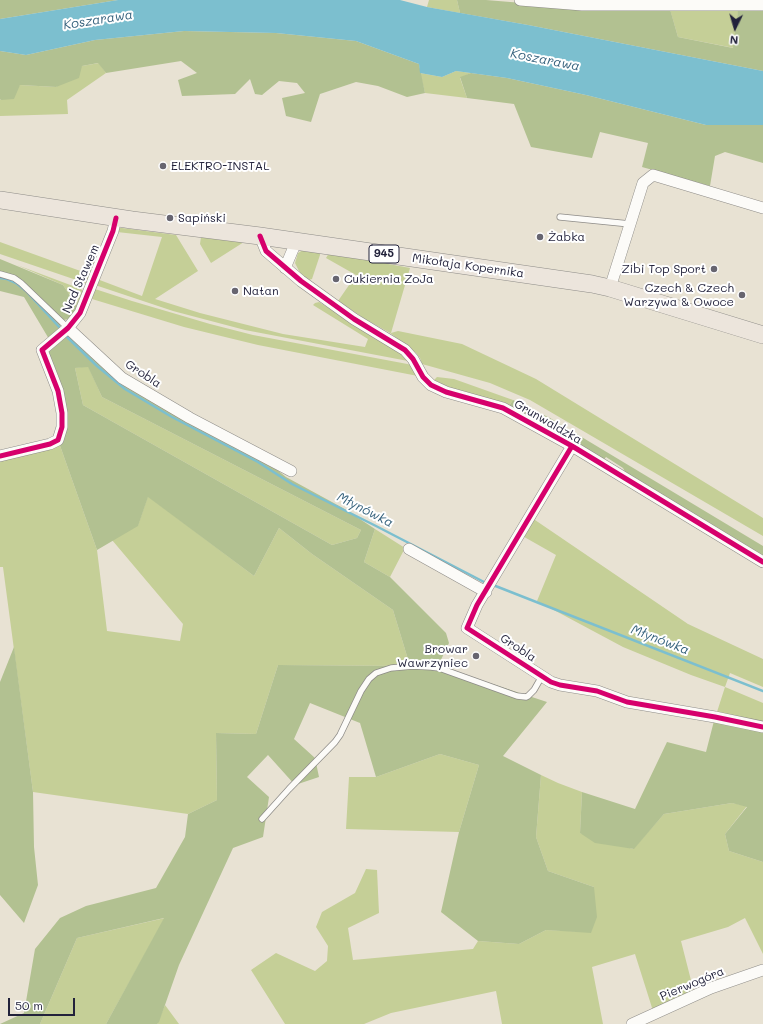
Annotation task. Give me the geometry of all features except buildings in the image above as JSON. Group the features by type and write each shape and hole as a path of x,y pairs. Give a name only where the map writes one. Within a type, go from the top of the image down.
{"main road":[{"name":"Mikołaja Kopernika","path":"0,200 116,218 260,236 610,288 763,335"}],"street":[{"path":"520,0 582,5 763,5"},
{"path":"610,288 642,183 653,175 763,208"},
{"name":"Nad Stawem","path":"0,456 50,444 58,440 62,427 62,413 58,391 42,350 68,328 80,313 113,231 116,218"},
{"name":"Grunwaldzka","path":"260,236 266,251 301,281 354,319 405,350 413,358 422,377 432,385 446,392 503,408 572,446 763,562"},
{"path":"285,268 296,242"},
{"name":"Grobla","path":"68,328 122,378 190,418 291,471"},
{"name":"Grobla","path":"572,446 477,605 467,628 551,682 560,685 597,691 627,702 763,727"},
{"path":"409,549 486,592"},
{"name":"Pierwogóra","path":"632,1024 711,988 763,970"}],"lane":[{"path":"560,217 630,224"},
{"name":"Grobla","path":"0,274 14,278 21,283 68,328"},
{"path":"262,819 335,742 363,687 376,673 391,668 413,666 439,668 517,696 526,697 534,690 542,676"}],"green space":[{"path":"0,0 118,0 0,19"},
{"path":"429,0 457,0 460,13 427,7"},
{"path":"457,0 486,0 583,8 670,9 678,37 733,48 739,3 763,3 763,71 460,13"},
{"path":"739,3 734,48 678,37 669,6"},
{"path":"184,31 276,33 356,41 419,64 425,93 407,97 378,86 356,82 320,94 311,122 286,116 282,98 305,93 297,83 279,81 262,95 255,94 250,79 235,94 182,96 178,80 197,73 181,61 106,73 98,63 82,66 79,78 56,87 20,85 14,99 0,99 0,51 26,55 95,40"},
{"path":"99,63 106,73 67,100 68,114 0,116 0,99 1,100 20,85 56,87 82,66"},
{"path":"456,71 471,73 460,78 467,98 425,93 420,73 442,77"},
{"path":"471,73 507,78 586,95 706,125 763,125 763,163 725,152 715,156 710,186 642,167 648,143 600,132 592,158 531,147 514,104 467,98 460,77"},
{"path":"119,228 176,235 198,271 155,299 200,313 283,334 365,347 368,339 313,305 319,302 399,350 408,361 245,330 173,311 95,285 97,279 142,296 162,237 117,232"},
{"path":"206,236 244,242 211,263 200,244 201,237"},
{"path":"0,242 86,273 97,250 101,252 88,284 0,254"},
{"path":"303,250 320,253 312,279 309,280 301,275 295,263 298,253"},
{"path":"329,253 410,268 391,333 398,331 462,344 536,379 763,518 763,536 530,400 490,383 422,364 416,353 390,333 338,301 356,275 326,258"},
{"path":"0,259 63,285 79,309 70,319 63,320 24,283 0,273"},
{"path":"17,265 81,289 84,293 79,309 63,285"},
{"path":"0,275 14,280 60,323 60,330 49,339 24,297 0,291"},
{"path":"95,289 210,324 253,335 418,366 423,377 258,345 184,327 92,299"},
{"path":"67,332 119,378 271,465 286,477 343,508 375,529 364,562 390,577 446,633 449,643 438,666 547,702 503,756 541,775 536,837 548,871 594,887 597,917 591,933 546,930 519,944 478,941 441,912 459,832 479,765 440,754 376,777 360,723 310,703 294,739 315,758 319,777 295,785 268,755 247,777 269,797 263,837 233,848 179,965 159,1022 157,1024 106,1024 164,918 77,938 40,1024 0,1024 24,1013 35,949 60,918 86,906 156,888 185,837 188,814 217,800 216,733 256,734 278,665 410,666 393,610 312,554 279,528 254,576 148,497 138,526 97,550 58,440 62,427 47,351","holes":["88,367 102,397 361,530 357,538 332,545 83,405 75,368"]},
{"path":"88,366 102,397 361,530 357,538 332,545 83,405 75,368"},
{"path":"437,377 454,379 513,400 509,406 445,386 434,380"},
{"path":"513,400 550,418 763,546 763,559 634,481 635,478 606,457 602,462 509,406"},
{"path":"58,440 97,550 107,631 180,641 183,624 112,540 138,525 148,496 254,576 279,528 312,554 393,610 410,666 278,665 256,734 216,733 217,800 188,814 33,792 3,567 0,567 0,455"},
{"path":"540,499 535,520 688,624 763,659 763,687 730,673 725,687 691,675 623,647 537,601 556,555 519,534"},
{"path":"375,529 405,548 390,577 364,562"},
{"path":"14,647 33,792 34,847 38,885 24,923 0,895 0,682"},
{"path":"725,687 763,703 763,724 716,715"},
{"path":"715,717 763,727 763,862 729,851 725,834 747,807 732,803 664,814 634,849 595,843 580,833 582,792 635,809 667,742 706,752"},
{"path":"440,754 479,765 459,832 346,829 349,777 376,777"},
{"path":"541,775 582,792 580,833 633,849 664,814 732,803 747,806 725,834 729,851 763,862 763,954 745,918 728,927 681,941 695,996 654,1014 635,954 592,967 603,1024 502,1024 496,991 391,1013 364,1024 285,1024 251,970 276,953 315,971 327,961 328,946 316,927 322,912 355,893 366,869 377,870 379,913 348,928 353,960 473,949 478,941 519,944 546,930 591,932 594,887 548,871 536,837"},
{"path":"165,918 106,1024 40,1024 77,938"},
{"path":"165,1005 179,1024 157,1024"}],"water":[{"name":"Koszarawa","path":"118,0 400,0 427,7 528,25 763,71 763,125 706,125 586,95 507,78 456,71 442,77 420,73 419,64 356,41 276,33 184,31 95,40 26,55 0,51 0,19"}],"waterway":[{"name":"Młynówka","path":"0,278 16,283 26,291 61,329"},
{"name":"Młynówka","path":"65,335 97,366 125,389 172,417 258,462 292,484 486,583"},
{"name":"Młynówka","path":"493,585 763,691"}],"cycle path":[{"path":"0,456 50,444 58,440 62,427 62,413 58,391 42,350 68,328 80,313 113,231 116,218"},
{"path":"260,236 266,251 301,281 354,319 405,350 413,359 423,377 431,385 446,392 503,408 572,446 763,562"},
{"path":"572,446 477,605 467,628 551,682 560,685 597,691 627,702 763,727"}],"place":[{"name":"ELEKTRO-INSTAL","path":"163,166"},
{"name":"Sapiński","path":"170,218"},
{"name":"Żabka","path":"540,237"},
{"name":"Zibi Top Sport","path":"714,269"},
{"name":"Cukiernia ZoJa","path":"336,279"},
{"name":"Natan","path":"235,291"},
{"name":"Czech & Czech Warzywa & Owoce","path":"742,295"},
{"name":"Browar Wawrzyniec","path":"476,656"}]}
